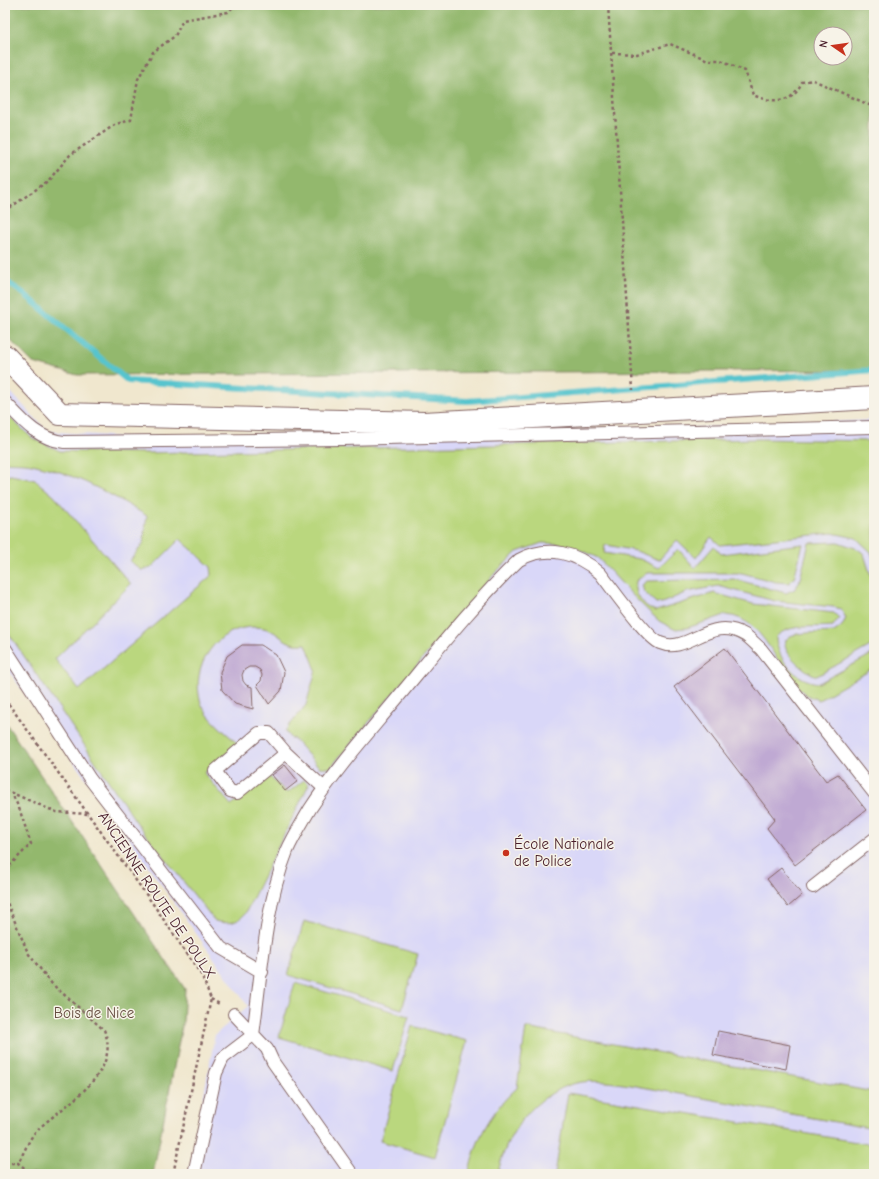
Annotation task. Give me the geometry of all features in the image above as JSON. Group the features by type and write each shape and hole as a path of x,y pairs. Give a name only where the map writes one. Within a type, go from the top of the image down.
{"street":[{"path":"5,356 60,414 424,423 874,398"}],"lane":[{"path":"5,402 29,427 41,436 53,441 64,442 351,439 874,427"},
{"path":"194,1174 216,1074 223,1058 253,1035 277,880 284,858 298,828 324,788 428,661 505,573 519,560 529,555 551,551 570,554 578,558 600,573 649,635 660,643 671,645 685,642 709,631 722,628 745,635 761,649 874,794"},
{"path":"5,648 90,779 221,948 262,972"},
{"path":"286,753 237,793 230,791 215,771 259,733 269,733 286,753 324,788"},
{"path":"813,887 874,839"},
{"path":"234,1014 267,1049 273,1062 352,1174"}],"path":[{"path":"5,211 48,181 70,155 116,124 131,120 138,79 153,52 175,36 183,20 228,12 235,5"},
{"path":"565,5 573,7 593,5"},
{"path":"608,5 632,377"},
{"path":"612,53 637,54 670,44 708,60 721,60 745,71 753,95 765,101 788,99 798,91 802,82 813,80 874,107"},
{"name":"ANCIENNE ROUTE DE POULX","path":"5,699 153,904 202,976 211,999 173,1174"},
{"path":"5,790 56,812 88,814"},
{"path":"5,870 31,844 19,808 12,794"},
{"path":"5,898 28,953 52,984 104,1030 108,1040 106,1055 101,1071 68,1106 35,1132 18,1163"},
{"path":"5,1163 18,1163 32,1174"}],"shaded area":[{"name":"École Nationale de Police","path":"5,386 47,431 120,437 678,428 874,420 874,1174 189,1174 215,1035 248,1006 5,666"}],"green space":[{"path":"5,5 874,5 874,370 77,375 33,363 5,335"},
{"path":"5,413 32,438 60,451 145,453 759,439 874,441 874,560 871,552 856,538 832,533 720,545 711,537 696,558 677,540 659,560 636,551 607,545 605,545 604,553 640,559 659,568 678,549 695,568 714,546 721,554 803,544 794,578 789,583 776,582 742,573 647,573 636,581 636,591 643,603 656,611 714,593 753,604 834,613 839,618 833,626 795,628 781,633 776,637 780,654 789,668 803,678 819,683 874,653 874,668 819,700 805,694 794,683 765,640 754,628 741,619 725,615 687,628 674,629 659,621 598,558 578,549 561,544 542,543 517,552 495,573 330,768 319,767 285,731 306,705 316,670 306,644 293,644 268,629 256,627 242,628 229,633 218,641 209,651 199,676 198,689 204,709 217,725 238,744 204,773 231,805 269,776 287,793 304,780 309,784 245,914 238,920 232,922 224,923 215,921 139,826 5,628 5,476 11,475 35,480 54,496 131,584 55,659 79,690 212,575 211,567 180,539 151,568 141,570 130,561 143,544 147,516 121,500 65,474 32,464 5,462"},
{"path":"838,542 858,549 864,554 874,586 874,644 817,676 805,670 792,658 785,645 787,639 797,634 834,632 842,626 846,618 841,609 775,601 718,586 687,592 662,603 656,603 644,592 642,585 647,581 734,579 786,593 795,589 799,583 809,543"},
{"name":"Bois de Nice","path":"5,722 185,989 183,1021 153,1174 5,1174"},
{"path":"304,921 418,954 402,1009 288,975"},
{"path":"295,983 409,1016 393,1071 279,1037"},
{"path":"412,1026 467,1041 435,1157 380,1141"},
{"path":"526,1028 874,1092 874,1129 631,1085 590,1081 576,1083 561,1088 535,1106 524,1117 507,1144 498,1174 469,1174 475,1149 492,1116 499,1106 517,1088"},
{"path":"568,1093 874,1145 874,1174 555,1174"}],"building":[{"path":"242,645 261,645 276,655 284,672 281,691 269,704 257,685 261,681 262,675 260,670 255,667 249,667 244,670 242,675 243,681 246,685 252,687 253,709 235,704 222,690 220,672 227,656"},
{"path":"725,648 826,781 838,774 866,810 795,865 767,828 775,819 674,687"},
{"path":"285,765 298,781 285,791 272,775"},
{"path":"781,868 802,895 788,907 767,879"},
{"path":"718,1031 790,1045 786,1069 713,1055"}],"waterway":[{"path":"5,281 23,293 128,381 467,401 874,370"}],"place":[{"name":"École Nationale de Police","path":"506,853"}]}
